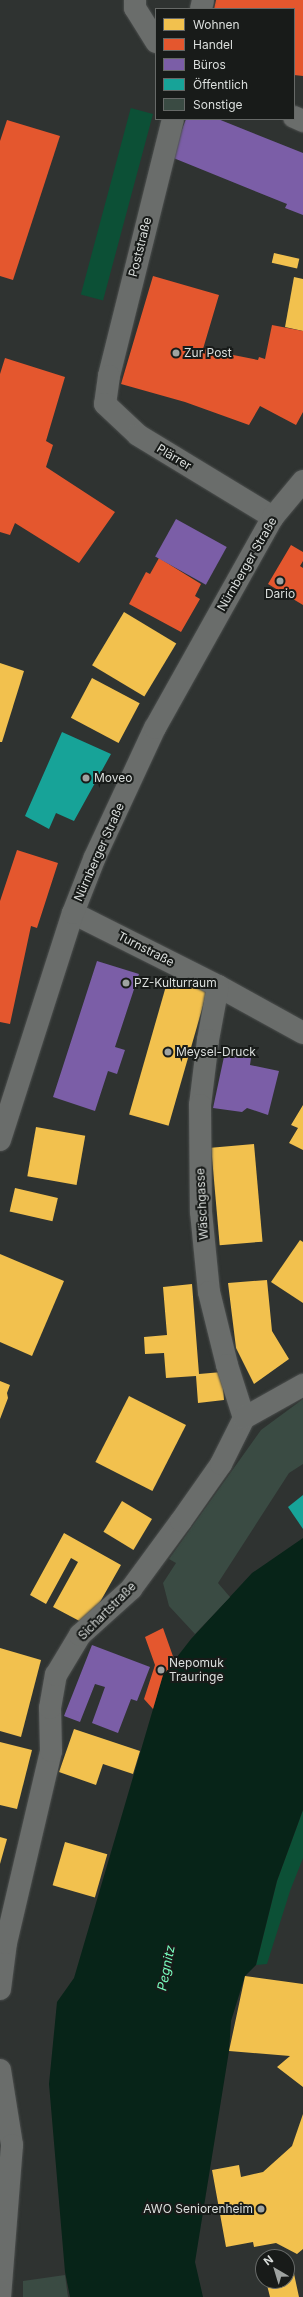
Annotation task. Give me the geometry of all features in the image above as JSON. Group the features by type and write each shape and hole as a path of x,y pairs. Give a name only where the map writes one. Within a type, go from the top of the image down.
{"street":[{"path":"135,0 135,8 155,40"},
{"name":"Poststraße","path":"109,376 173,120"},
{"name":"Plärrer","path":"109,376 105,404 138,435 273,517"},
{"name":"Nürnberger Straße","path":"0,1140 73,913 95,857 155,728 273,517 303,481"},
{"name":"Turnstraße","path":"73,913 218,986 303,1033"},
{"name":"Wäschgasse","path":"218,986 208,1040 200,1105 201,1212 209,1292 227,1365 244,1418"},
{"path":"244,1418 303,1385"},
{"name":"Sichartstraße","path":"0,1989 6,1943 51,1751 50,1708 56,1675 80,1635 131,1589 181,1521 221,1464 244,1418"},
{"path":"0,2070 12,2145 0,2297"}],"green space":[{"path":"131,108 153,114 103,300 81,294"},
{"path":"303,1810 303,1858 290,1891 267,1964 256,1965 277,1881"}],"water":[{"name":"Pegnitz","path":"303,1538 303,1810 277,1881 256,1965 245,1976 231,2021 229,2051 195,2262 203,2297 70,2297 65,2272 49,2084 57,2002 74,1978 163,1675 191,1639 252,1573"}],"building: Wohnen":[{"path":"274,253 299,259 297,269 272,263"},
{"path":"294,277 303,279 303,331 285,327"},
{"path":"124,612 176,643 144,697 92,665"},
{"path":"0,663 24,671 2,742 0,742"},
{"path":"92,678 140,703 119,743 71,718"},
{"name":"Meysel-Druck","path":"168,979 207,990 169,1126 129,1115"},
{"path":"303,1105 303,1150 289,1143 298,1128 291,1125"},
{"path":"36,1127 85,1136 77,1185 27,1176"},
{"path":"254,1144 263,1242 220,1245 211,1148"},
{"path":"15,1188 58,1198 52,1221 10,1211"},
{"path":"300,1240 303,1242 303,1303 271,1282"},
{"path":"0,1254 64,1281 32,1356 0,1342"},
{"path":"267,1280 272,1331 289,1359 254,1384 236,1348 228,1283"},
{"path":"192,1284 199,1374 222,1372 224,1400 198,1403 196,1376 166,1378 164,1353 145,1354 144,1337 167,1335 163,1287"},
{"path":"0,1381 10,1385 7,1393 8,1398 0,1419"},
{"path":"129,1396 186,1425 152,1491 95,1462"},
{"path":"122,1501 152,1519 133,1550 103,1532"},
{"path":"64,1533 121,1565 87,1625 53,1607 78,1562 71,1558 46,1604 30,1595"},
{"path":"0,1648 41,1660 21,1737 0,1731"},
{"path":"74,1729 140,1751 133,1774 103,1764 96,1785 59,1772"},
{"path":"0,1742 32,1750 17,1809 0,1805"},
{"path":"0,1837 7,1839 0,1864"},
{"path":"65,1842 107,1854 95,1897 53,1885"},
{"path":"245,1976 303,1984 303,2087 277,2067 290,2056 229,2051"},
{"name":"AWO Seniorenheim","path":"303,2114 303,2249 297,2254 295,2253 295,2249 287,2249 276,2243 254,2247 253,2242 226,2247 212,2170 239,2165 241,2177 263,2172 292,2146"},
{"path":"295,2278 299,2297 270,2297 268,2289 295,2289"}],"building: Handel":[{"path":"216,0 303,0 303,76 295,75 295,8 214,8"},
{"path":"7,120 60,136 13,280 0,276 0,141"},
{"name":"Zur Post","path":"153,276 219,295 203,349 258,360 259,357 265,359 272,325 303,331 303,412 296,425 260,406 249,425 185,402 121,384"},
{"path":"5,358 65,377 46,441 53,445 46,467 115,512 79,563 15,523 10,535 0,532 0,374"},
{"path":"291,545 303,552 303,561 300,566 303,568 303,605 268,584"},
{"path":"159,558 201,584 195,596 200,599 181,632 129,604 146,572 150,574"},
{"path":"17,850 58,863 37,928 31,926 10,1024 0,1022 0,901"},
{"name":"Nepomuk Trauringe","path":"163,1628 175,1662 163,1675 153,1709 144,1699 155,1665 145,1637"}],"building: Büros":[{"path":"186,120 220,120 303,153 303,215 285,208 287,204 171,157"},
{"path":"176,519 227,547 206,585 155,557"},
{"path":"97,961 139,974 115,1047 125,1050 117,1074 108,1071 95,1111 53,1097"},
{"path":"225,1052 251,1058 250,1065 279,1071 268,1115 247,1108 242,1112 213,1108"},
{"path":"92,1645 150,1667 137,1701 131,1699 118,1733 92,1723 105,1687 95,1684 80,1722 64,1716"}],"building: Öffentlich":[{"path":"62,732 111,754 74,821 56,813 49,829 25,816"},
{"path":"303,1495 303,1529 288,1507"}],"building: Sonstige":[{"path":"303,1399 303,1464 289,1473 218,1583 230,1597 195,1634 169,1606 163,1583 176,1563 169,1559 261,1430"},
{"path":"65,2275 68,2297 23,2297 23,2281"}],"place":[{"name":"Zur Post","path":"176,353"},
{"name":"Dario","path":"280,581"},
{"name":"Moveo","path":"86,778"},
{"name":"PZ-Kulturraum","path":"126,983"},
{"name":"Meysel-Druck","path":"168,1052"},
{"name":"Nepomuk Trauringe","path":"161,1670"},
{"name":"AWO Seniorenheim","path":"261,2209"}]}
